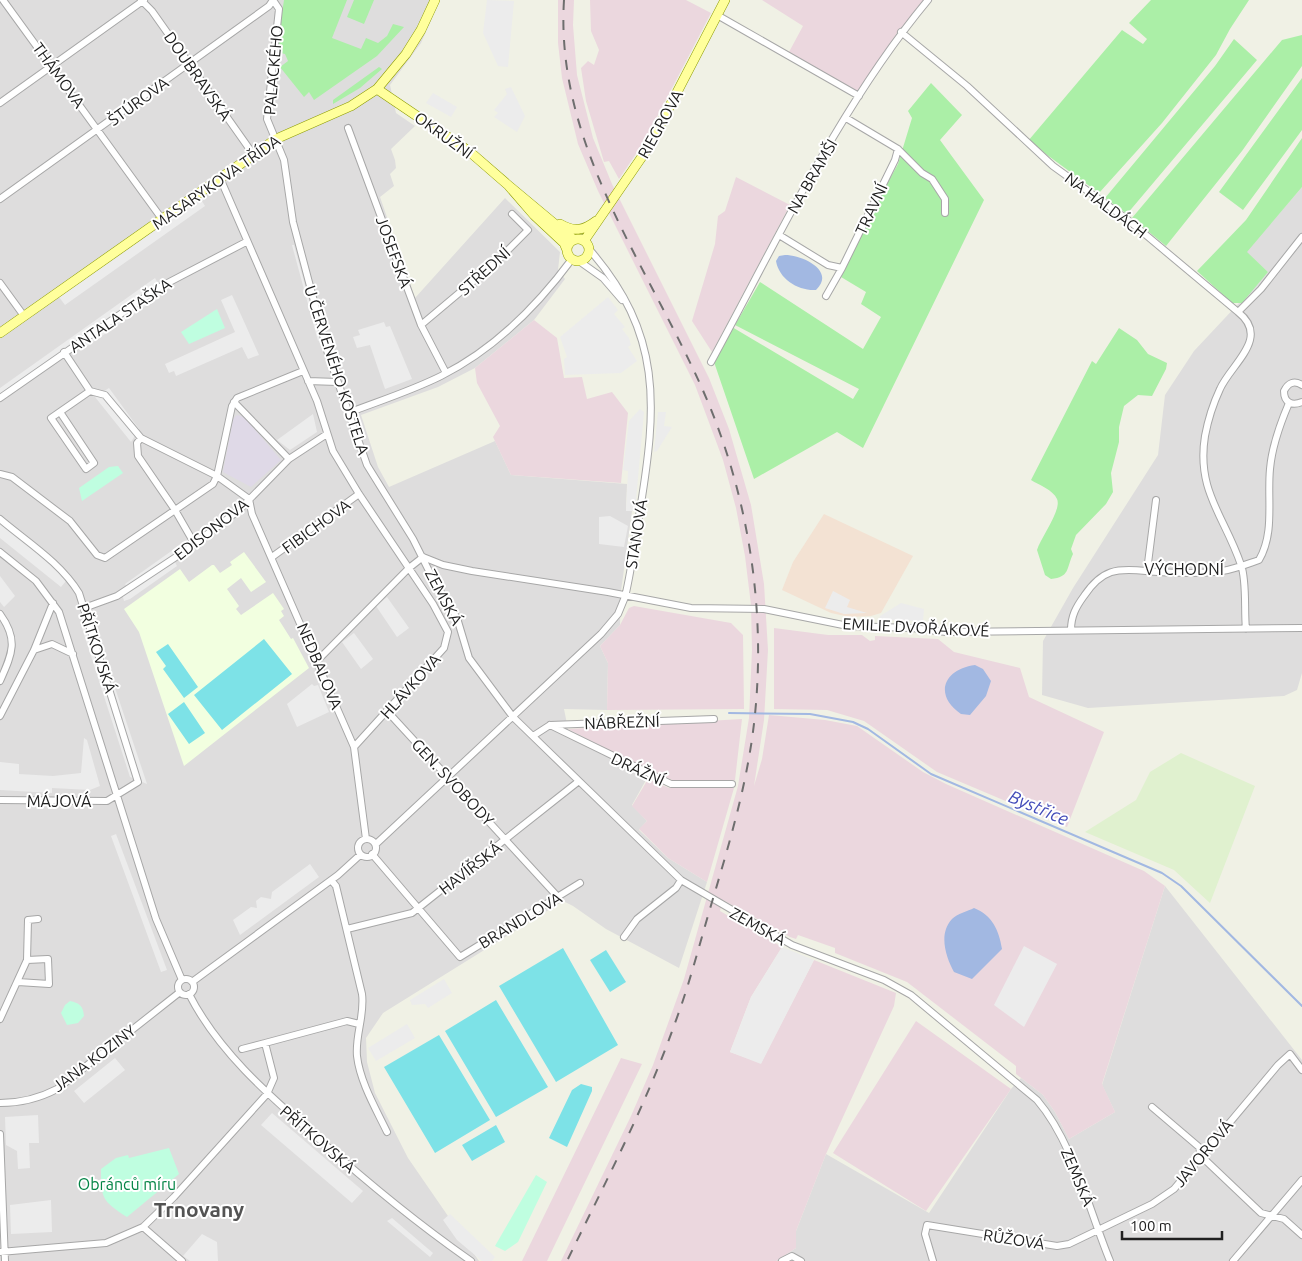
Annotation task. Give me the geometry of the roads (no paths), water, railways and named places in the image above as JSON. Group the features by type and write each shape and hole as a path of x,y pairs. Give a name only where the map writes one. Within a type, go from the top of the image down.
{"main road":[{"name":"MASARYKOVA TŘÍDA","path":"0,333 276,139 351,106 377,89 406,54 421,30 435,0"},
{"name":"RIEGROVA","path":"586,245 648,148 725,0"},
{"name":"OKRUŽNÍ","path":"377,89 470,152 574,240"},
{"name":"OKRUŽNÍ","path":"508,185 534,215 560,238 567,250"},
{"path":"535,207 560,225 575,230 586,228 604,215"},
{"path":"574,240 586,245 586,257 575,260 567,250 570,243 574,240"}],"street":[{"name":"THÁMOVA","path":"13,0 5,2 162,219"},
{"path":"0,103 142,0"},
{"name":"DOUBRAVSKÁ","path":"142,0 190,64 253,154"},
{"name":"ŠTÚROVA","path":"0,199 190,64 269,6 273,0"},
{"name":"PALACKÉHO","path":"273,0 279,9 267,119 276,139"},
{"name":"NA BRAMŠI","path":"711,362 778,235 859,96 901,32 928,0"},
{"path":"717,15 859,96"},
{"name":"NA HALDÁCH","path":"901,32 967,86 1053,166 1128,220 1246,318 1250,332 1249,348 1220,388 1207,423 1202,453 1206,485 1215,510 1242,566"},
{"path":"846,118 898,149 935,183 945,199 945,213"},
{"name":"JOSEFSKÁ","path":"348,128 421,325 446,373"},
{"name":"U ČERVENÉHO KOSTELA","path":"276,139 284,160 293,222 337,382 367,465 423,557"},
{"name":"TRAVNÍ","path":"826,296 842,268 895,160 898,149"},
{"name":"U ČERVENÉHO KOSTELA","path":"220,178 246,242 308,381 333,451 359,494 409,568"},
{"name":"STŘEDNÍ","path":"421,325 491,267 528,230 512,214"},
{"path":"778,235 828,265 842,268"},
{"path":"1238,312 1260,289 1302,237"},
{"name":"ANTALA STAŠKA","path":"0,398 158,288 246,242"},
{"name":"STANOVÁ","path":"513,716 601,634 618,614 626,597 652,430 652,401 648,362 629,309 616,283 586,245"},
{"path":"348,413 446,373 488,346 515,322 575,260"},
{"name":"STANOVÁ","path":"575,260 603,278 629,309"},
{"path":"0,283 24,316"},
{"path":"64,352 90,391 105,395 141,438 217,476 249,499"},
{"path":"0,474 12,477 70,521 97,555 105,558 213,484 217,476 234,402 239,397 303,371"},
{"path":"308,381 337,382"},
{"name":"VÝCHODNÍ","path":"1071,630 1071,620 1075,610 1090,586 1108,573 1130,568 1146,571 1222,572 1259,560 1265,549 1269,523 1272,448 1289,403 1284,396 1286,387 1295,382 1302,385"},
{"path":"60,412 94,463 86,469 51,418 90,391"},
{"path":"234,402 289,459"},
{"path":"1289,403 1296,404 1302,402"},
{"name":"EDISONOVA","path":"84,608 117,596 194,543 239,510 289,459 327,434"},
{"path":"141,438 137,443 138,456 175,510 194,543"},
{"name":"FIBICHOVA","path":"272,557 359,494"},
{"name":"NEDBALOVA","path":"249,499 252,514 318,660 354,747 366,839"},
{"path":"1146,571 1156,500"},
{"name":"PŘÍTKOVSKÁ","path":"0,520 70,578 84,608 137,774 138,782 116,796"},
{"name":"PŘÍTKOVSKÁ","path":"0,552 36,580 59,612 156,919 182,980"},
{"path":"318,660 409,568 423,557"},
{"name":"EMILIE DVOŘÁKOVÉ","path":"423,557 443,565 472,571 691,608 773,610 855,627 912,628 946,632 1299,628"},
{"name":"ZEMSKÁ","path":"423,557 459,621 467,655 513,716 680,880 792,945 884,980 911,995 1037,1100 1051,1116 1089,1202 1110,1261"},
{"path":"1242,566 1246,629"},
{"name":"HLÁVKOVA","path":"354,747 444,648 448,638 446,624 409,568"},
{"path":"0,716 34,650 54,603"},
{"path":"0,614 13,641 12,651 0,681"},
{"path":"34,650 52,644 73,654"},
{"name":"GEN. SVOBODY","path":"387,711 558,897"},
{"path":"360,855 365,857 372,854 376,849 376,844 513,716"},
{"name":"NÁBŘEŽNÍ","path":"550,725 714,719"},
{"path":"533,736 550,725"},
{"name":"DRÁŽNÍ","path":"550,725 671,784 732,784"},
{"name":"HAVÍŘSKÁ","path":"348,929 412,913 579,781"},
{"name":"MÁJOVÁ","path":"0,800 107,801 116,796"},
{"path":"360,855 358,846 366,839 372,839 376,844"},
{"path":"372,854 419,908"},
{"path":"192,982 331,880 360,855"},
{"path":"331,880 336,886 348,929 362,994 363,1010 359,1024 357,1056 360,1068 387,1132"},
{"path":"624,938 637,919 676,888 680,880"},
{"name":"BRANDLOVA","path":"419,908 460,957 580,883"},
{"path":"0,1019 27,960 28,920 38,919"},
{"path":"18,982 49,984 48,959 27,960"},
{"path":"187,979 192,982 193,990 189,994 185,995 180,992 178,984 182,980 187,979"},
{"name":"JANA KOZINY","path":"0,1103 18,1103 42,1097 57,1089 180,992"},
{"name":"PŘÍTKOVSKÁ","path":"189,994 229,1052 267,1094 388,1199 471,1261"},
{"path":"242,1049 266,1044 347,1020 359,1024"},
{"path":"2,1252 106,1243 143,1227 174,1197 267,1094 274,1078 266,1044"},
{"name":"JAVOROVÁ","path":"1098,1229 1162,1198 1174,1189 1278,1065 1290,1054 1302,1070"},
{"path":"1152,1108 1199,1147 1201,1156 1261,1213 1270,1217 1284,1219 1302,1234"},
{"path":"0,1134 2,1252 5,1261"},
{"path":"1233,1261 1302,1180"},
{"name":"RŮŽOVÁ","path":"933,1261 925,1234 927,1225 1057,1246 1069,1244 1098,1229"},
{"path":"143,1227 181,1261"},
{"path":"782,1261 792,1256 800,1260"}],"waterway":[{"name":"Bystřice","path":"729,713 810,714 853,722 868,729 931,774 1162,873 1181,886 1302,1006"}],"railway":[{"path":"564,0 565,53 574,103 589,152 608,200 701,386 732,470 743,514 751,559 758,649 757,694 745,780 730,841 685,993 664,1054 638,1114 567,1261"}],"district":[{"name":"Trnovany","path":"199,1209"}],"park label":[{"name":"Obránců míru","path":"127,1184"}]}
